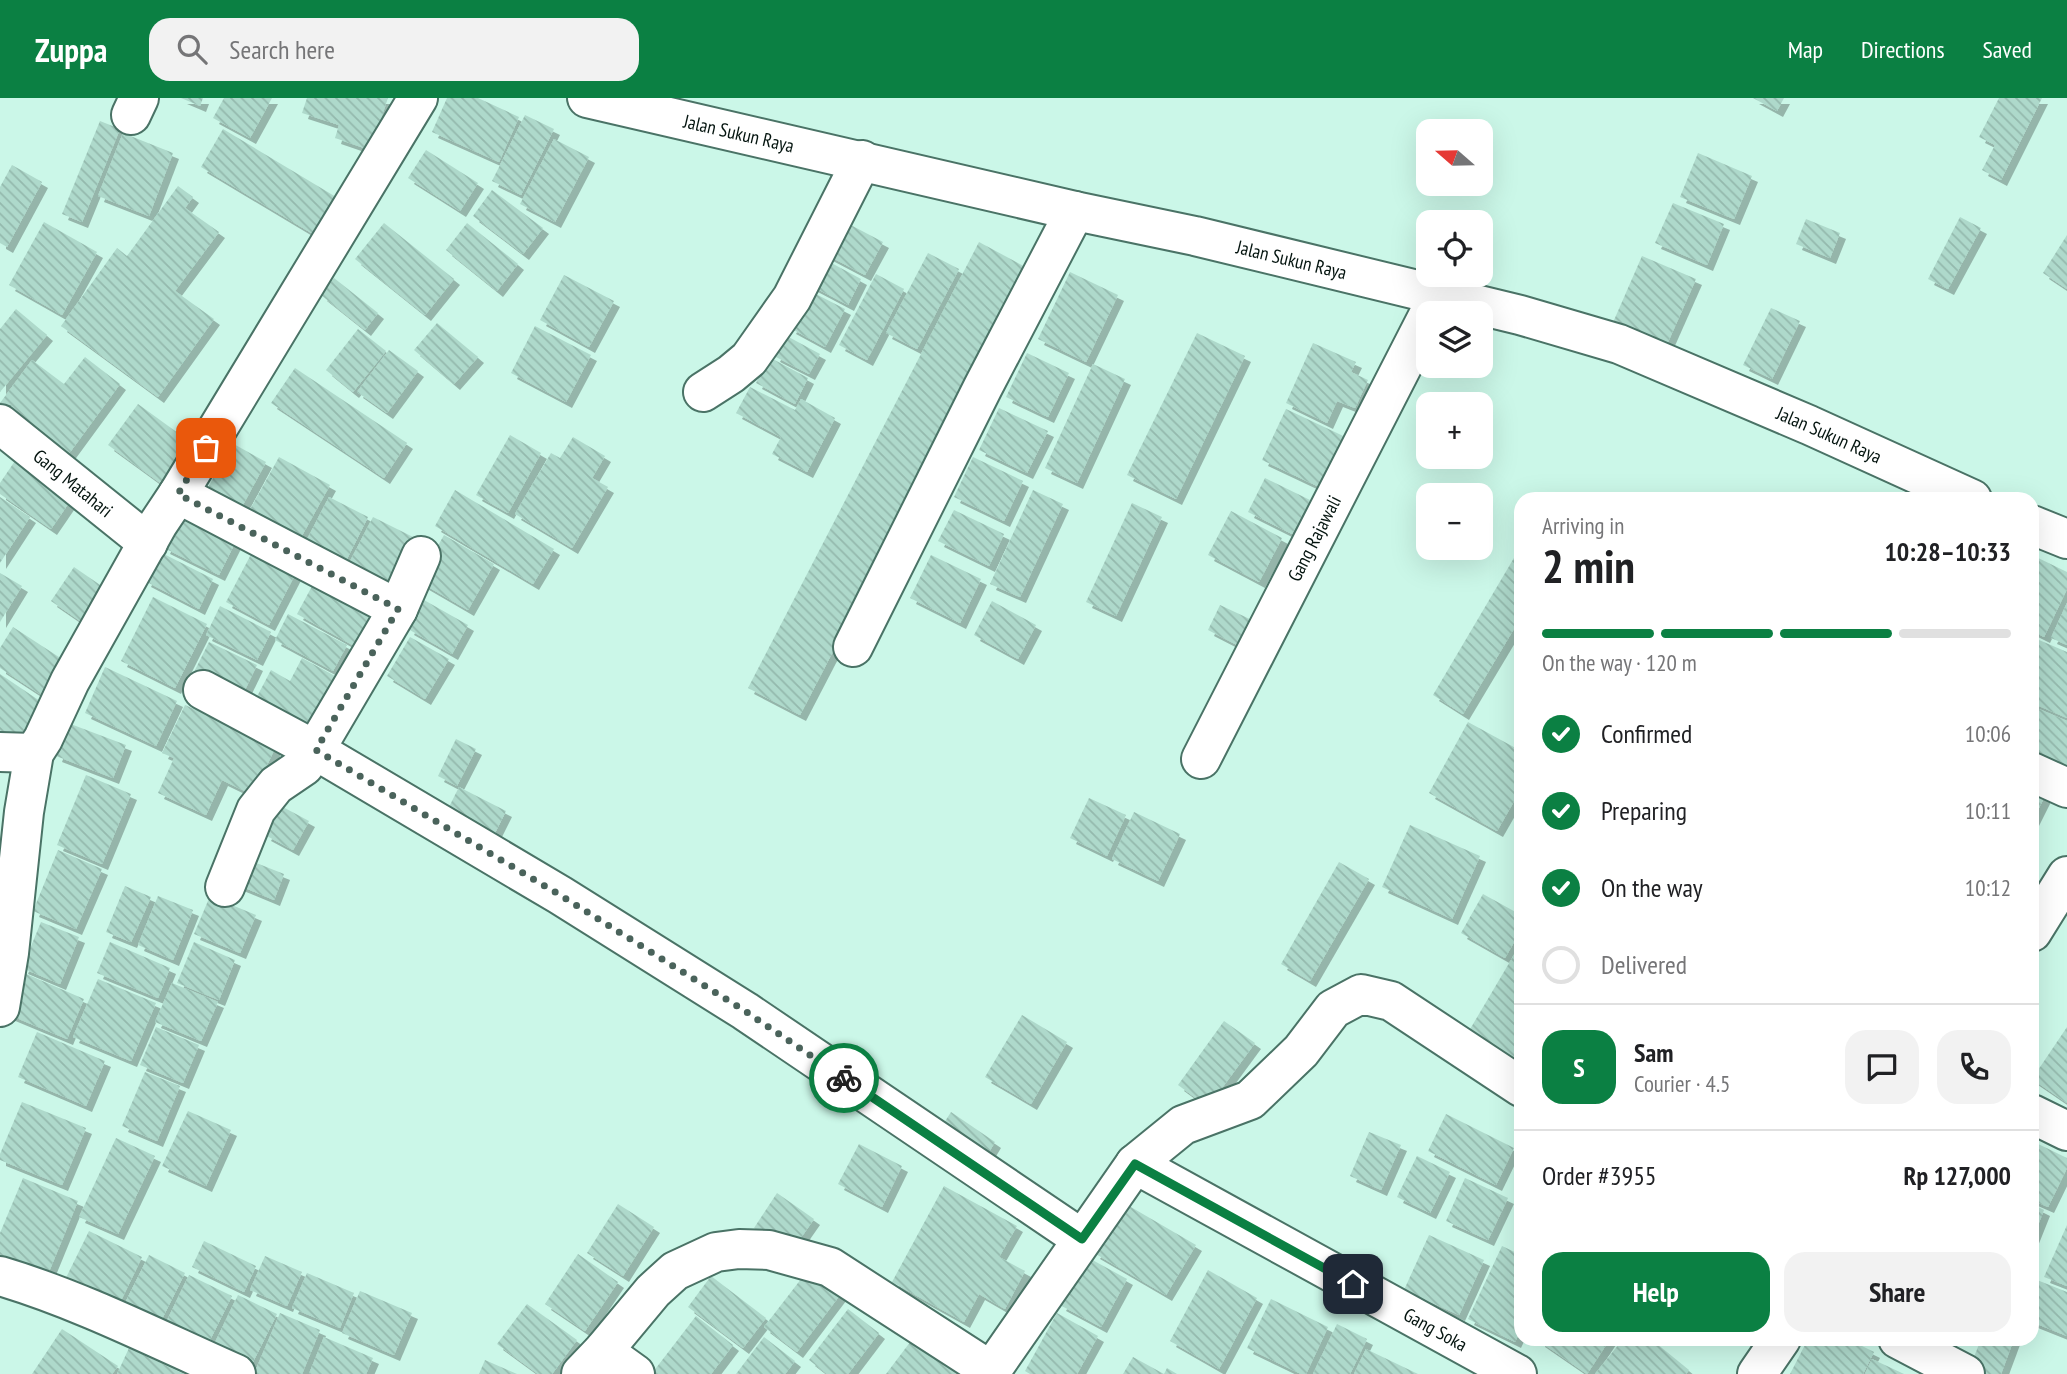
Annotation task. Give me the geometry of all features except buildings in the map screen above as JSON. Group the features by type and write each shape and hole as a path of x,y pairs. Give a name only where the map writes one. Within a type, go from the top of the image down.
{"street":[{"path":"0,1007 9,953 6,916 24,812 17,753 43,739 70,681 158,524 418,98"},
{"name":"Jalan Sukun Raya","path":"587,98 1075,211 1195,236 1416,303"},
{"path":"703,392 748,359 792,298 862,160"},
{"path":"853,647 983,387 1075,211"},
{"name":"Jalan Sukun Raya","path":"1493,313 1520,315 1619,344 1956,492"},
{"name":"Gang Rajawali","path":"1200,759 1416,339"},
{"name":"Gang Matahari","path":"0,424 148,542"},
{"path":"178,494 398,609"},
{"path":"2039,528 2067,539"},
{"path":"225,887 256,810 276,785 304,766 316,750 398,609 421,556"},
{"path":"203,690 316,750 560,895 745,1011 1082,1239"},
{"path":"2039,775 2067,788"},
{"path":"2039,921 2067,876"},
{"path":"635,1374 592,1363 653,1291 675,1271 716,1252 739,1249 769,1250 830,1266 991,1371 1135,1164 1183,1125 1250,1100 1301,1051 1333,1009 1362,994 1391,1001 1514,1082"},
{"path":"2039,1117 2067,1131"},
{"name":"Gang Soka","path":"1135,1164 1517,1374"},
{"path":"0,1276 72,1302 236,1374"},
{"path":"1757,1374 1777,1346"},
{"path":"1911,1346 1965,1374"}],"way so far":[{"path":"206,448 178,494 398,609 316,750 560,895 745,1011 844,1078"}],"route":[{"path":"844,1078 1082,1239 1135,1164 1353,1284"}]}
